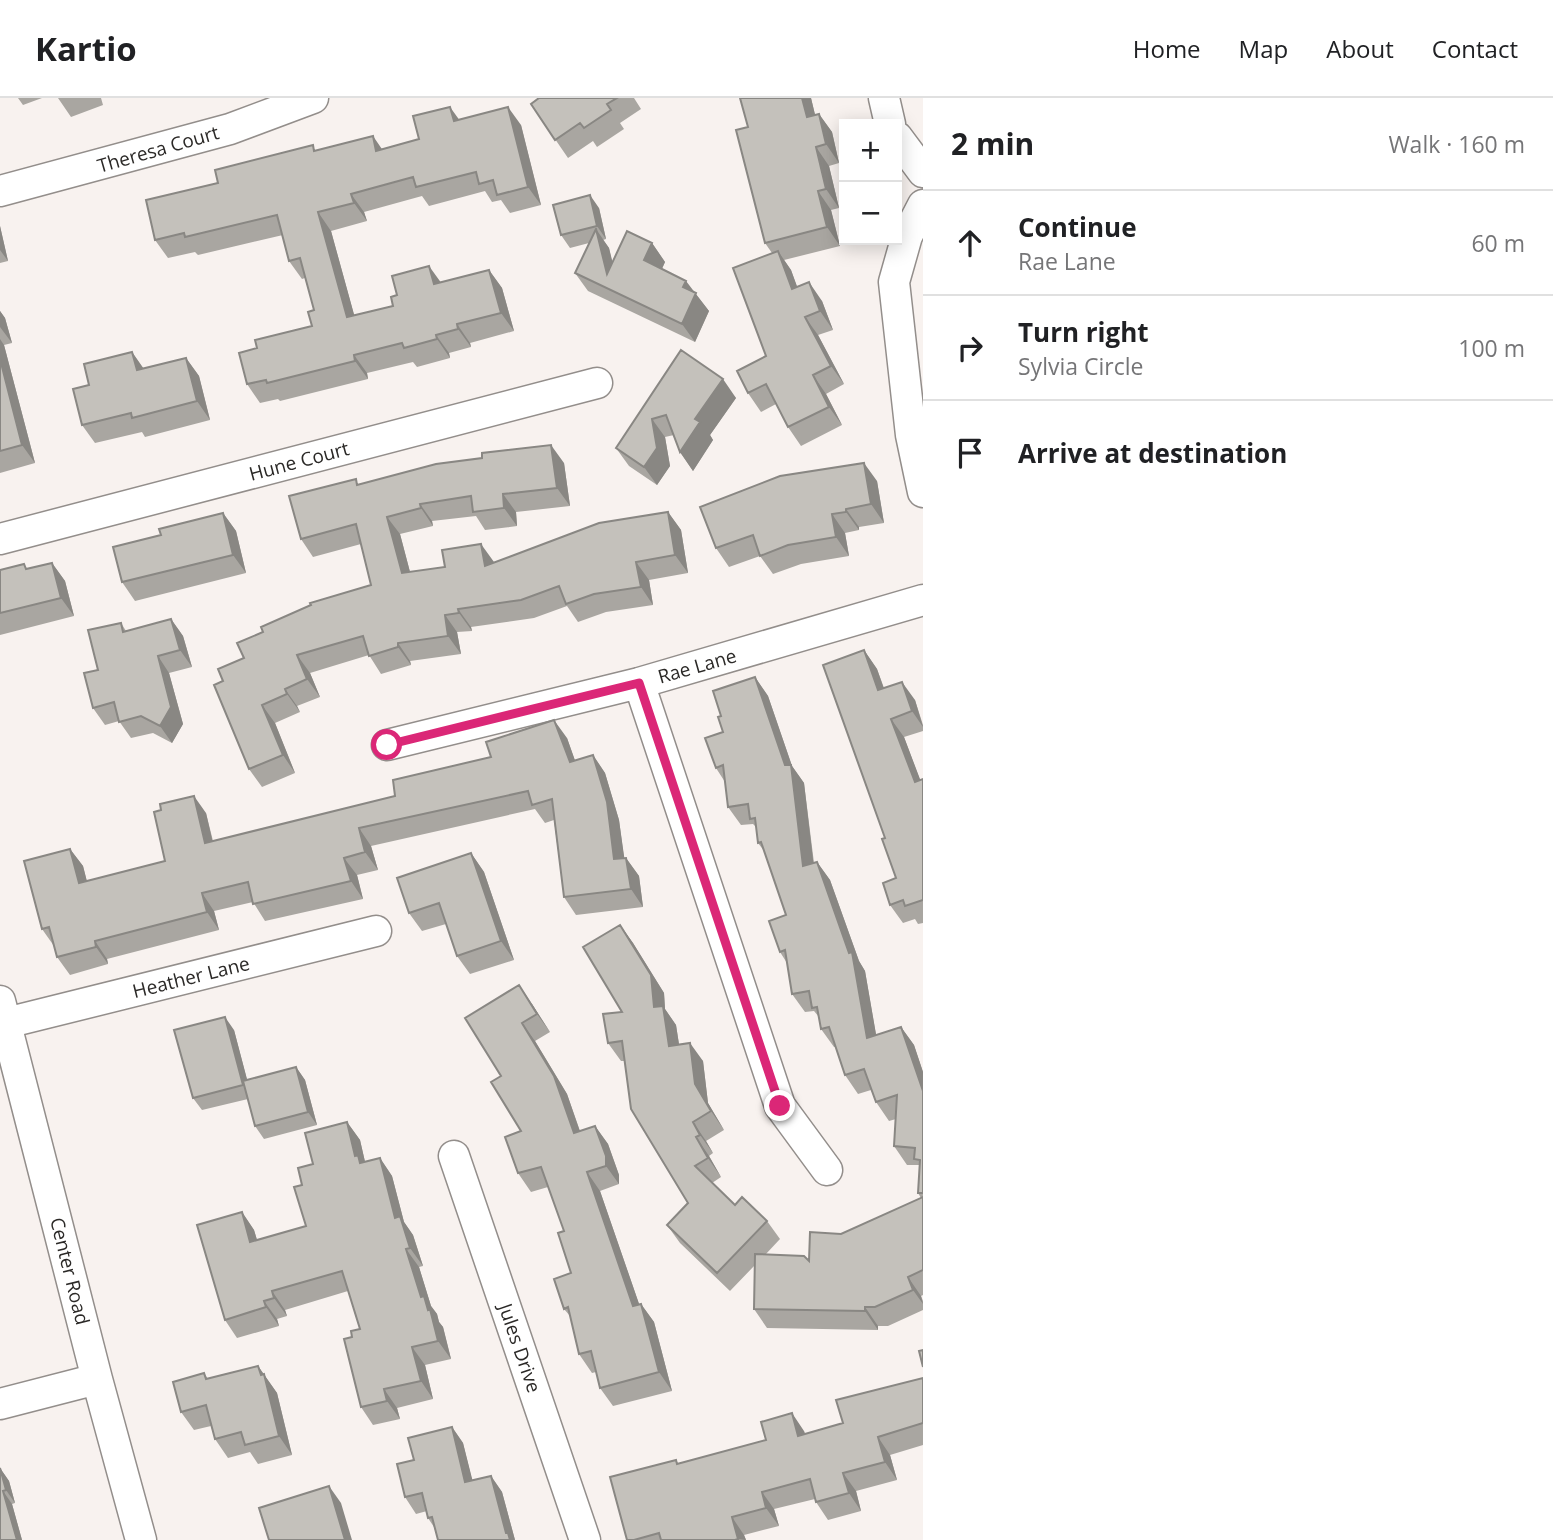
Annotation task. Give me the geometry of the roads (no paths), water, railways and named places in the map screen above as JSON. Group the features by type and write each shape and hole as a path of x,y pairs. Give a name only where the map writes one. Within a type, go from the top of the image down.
{"street":[{"name":"Theresa Court","path":"0,191 230,129 313,98"},
{"path":"884,98 889,119"},
{"path":"902,144 923,172"},
{"path":"923,205 907,236 894,282 911,435 923,492"},
{"name":"Hune Court","path":"0,539 597,383"},
{"name":"Rae Lane","path":"387,745 639,683 923,600"},
{"path":"639,683 780,1106 827,1170"},
{"name":"Heather Lane","path":"3,1012 376,931"},
{"name":"Center Road","path":"3,1012 141,1540"},
{"name":"Jules Drive","path":"454,1156 585,1540"},
{"path":"0,1404 97,1379"}]}
